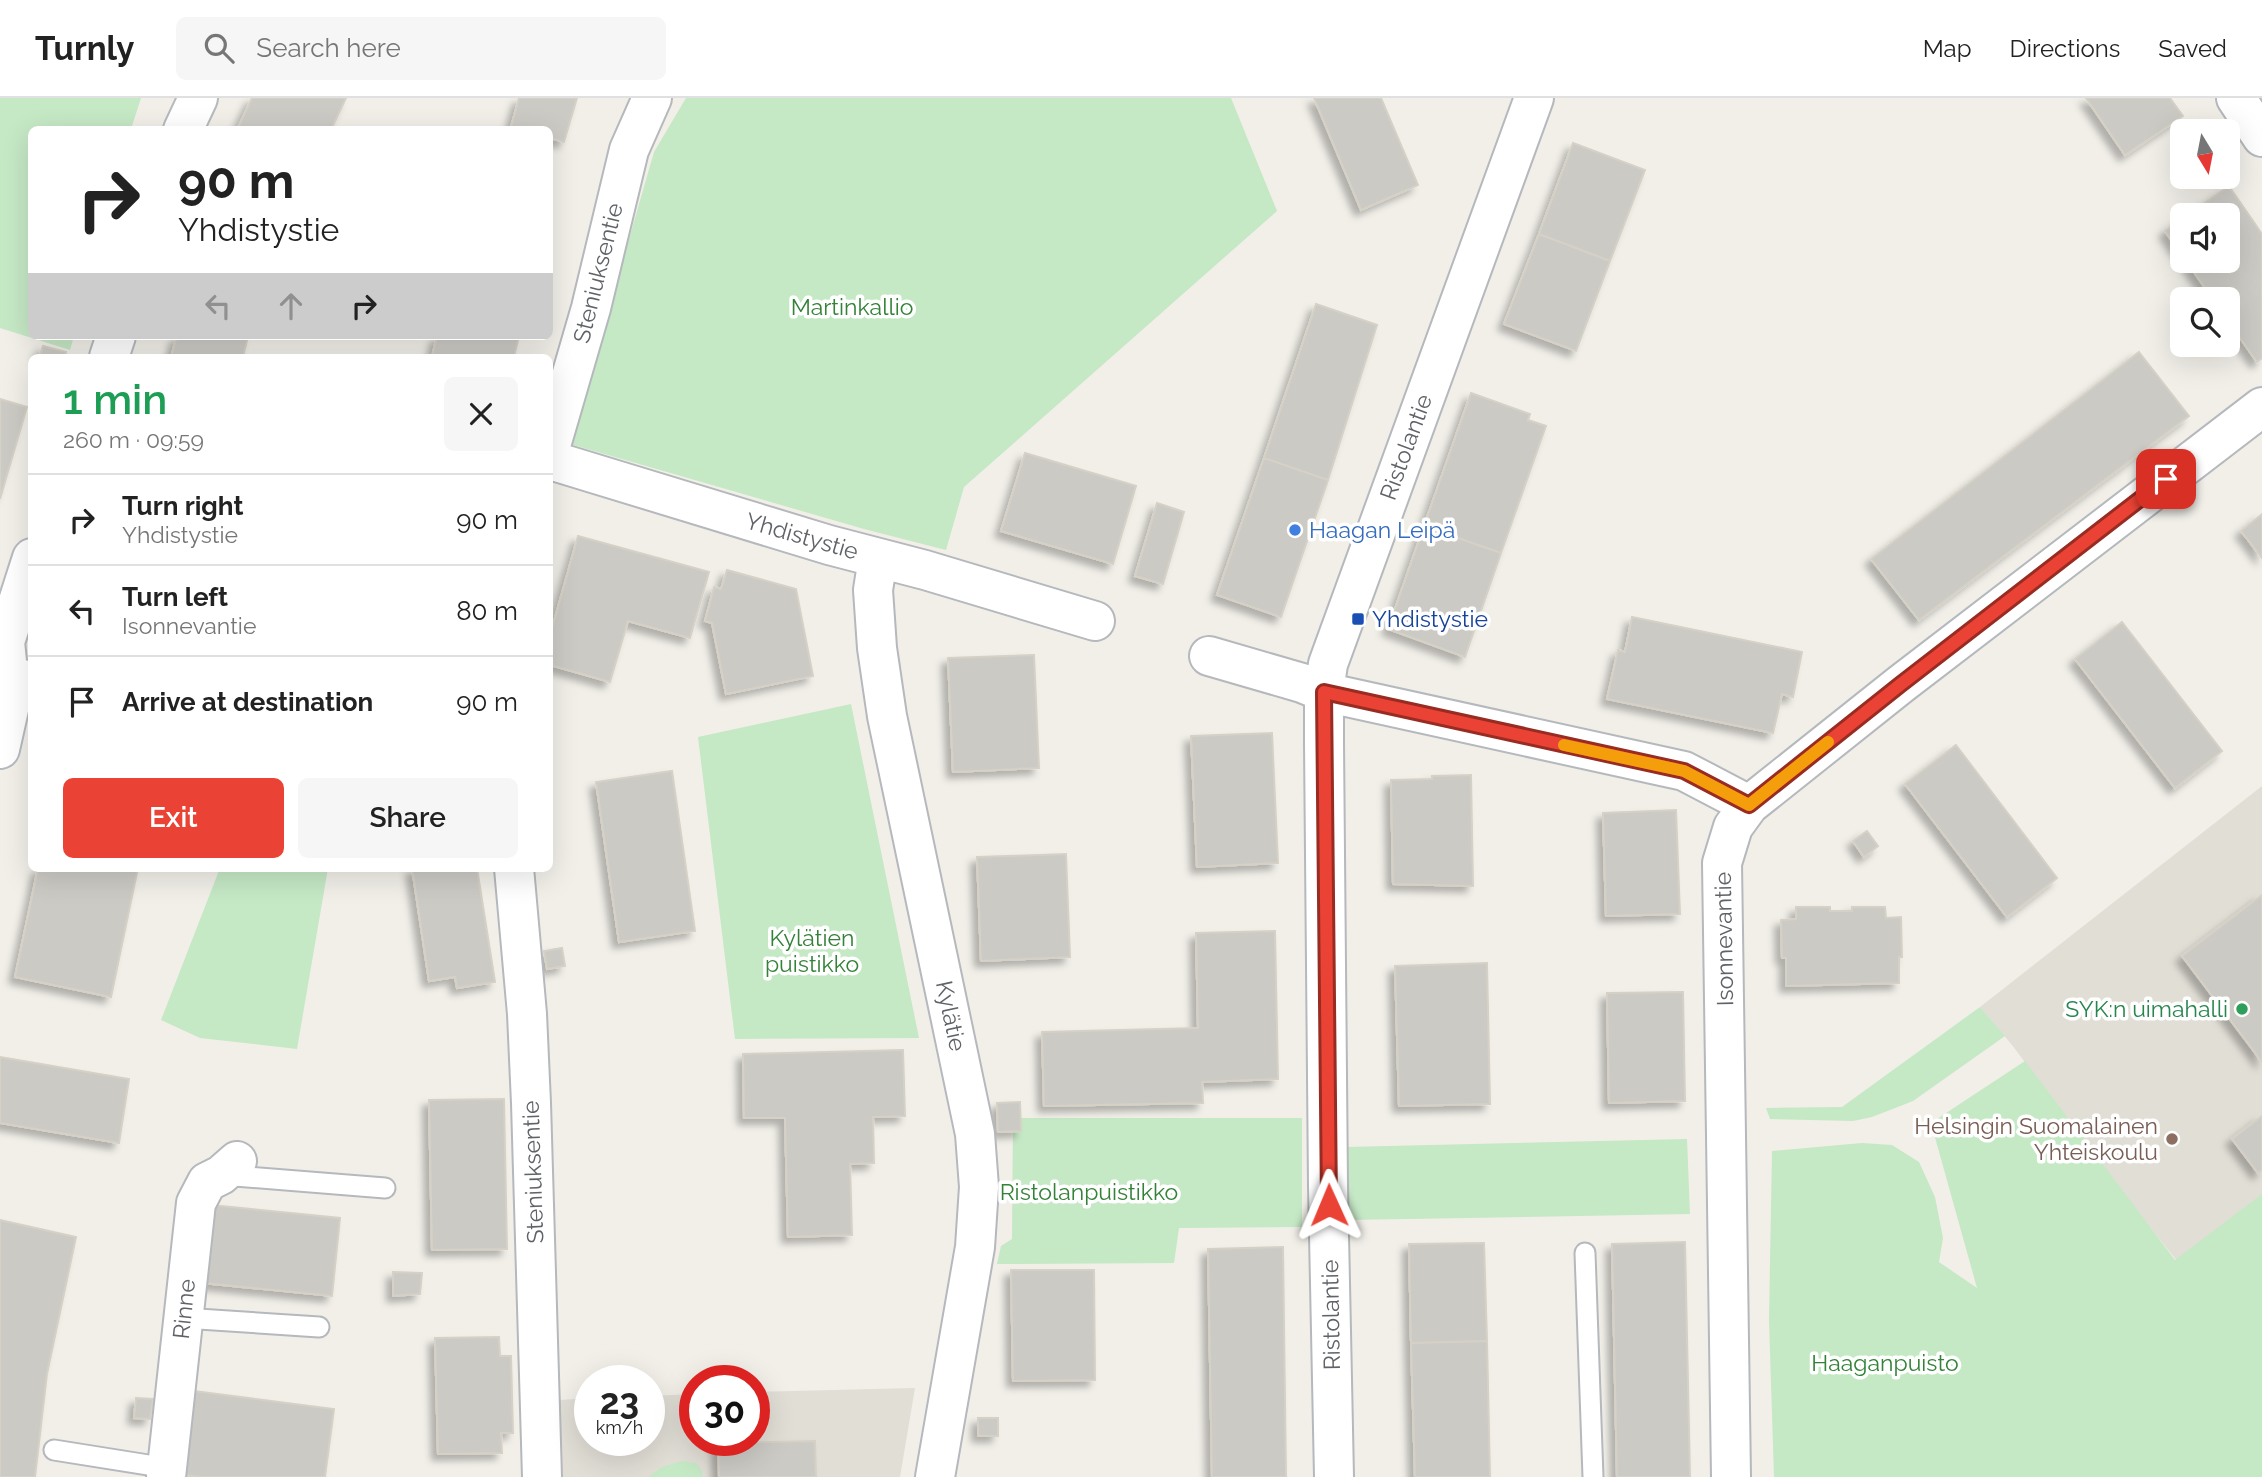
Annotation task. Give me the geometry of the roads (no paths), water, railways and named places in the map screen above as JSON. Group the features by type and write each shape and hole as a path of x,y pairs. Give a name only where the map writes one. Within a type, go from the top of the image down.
{"street":[{"path":"185,126 198,98"},
{"name":"Steniuksentie","path":"553,439 591,308 629,150 652,98"},
{"name":"Ristolantie","path":"1334,1477 1328,1186 1324,692 1328,664 1534,98"},
{"path":"2236,98 2262,137"},
{"name":"Isonnevantie","path":"1731,1477 1722,863 1733,827 1749,805 1901,684 2262,407"},
{"name":"Yhdistystie","path":"553,461 829,545 939,574 1095,621"},
{"name":"Kylätie","path":"878,558 873,590 877,648 887,716 968,1098 975,1134 979,1187 975,1247 935,1477"},
{"path":"11,700 5,642 28,570"},
{"path":"1209,656 1324,692 1684,771 1749,805"},
{"path":"0,749 11,700 28,672"},
{"name":"Steniuksentie","path":"514,872 527,1014 542,1477"},
{"name":"Rinne","path":"167,1472 196,1203 207,1182 229,1168"}],"lane":[{"path":"229,1168 385,1188"},
{"path":"1585,1253 1593,1477"},
{"path":"183,1318 319,1327"},
{"path":"54,1450 167,1472"}],"place":[{"name":"Haagan Leipä","path":"1295,530"},
{"name":"Yhdistystie","path":"1358,619"},
{"name":"SYK:n uimahalli","path":"2242,1009"},
{"name":"Helsingin Suomalainen Yhteiskoulu","path":"2172,1139"}],"park label":[{"name":"Martinkallio","path":"852,307"},
{"name":"Kylätien puistikko","path":"812,951"},
{"name":"Ristolanpuistikko","path":"1089,1192"},
{"name":"Haaganpuisto","path":"1885,1363"}]}
